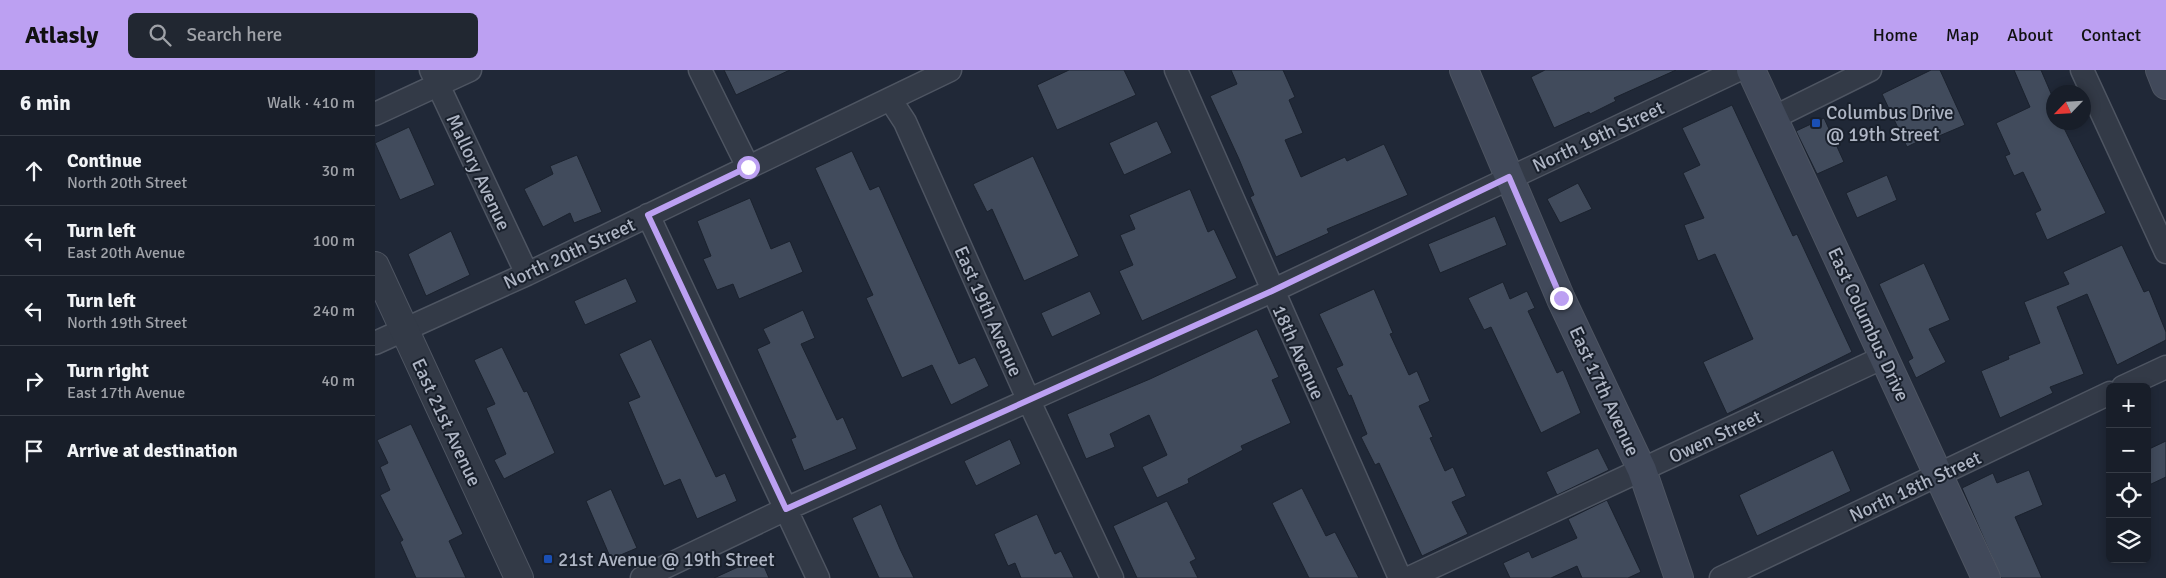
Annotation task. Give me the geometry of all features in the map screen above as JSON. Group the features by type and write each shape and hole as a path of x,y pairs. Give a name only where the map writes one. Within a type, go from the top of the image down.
{"main road":[{"name":"East 17th Avenue","path":"1464,70 1561,298 1642,470 1679,578"},
{"name":"East Columbus Drive","path":"1751,70 1986,578"},
{"path":"2160,70 2166,85"}],"street":[{"path":"375,114 435,77 470,70"},
{"path":"700,70 748,167"},
{"name":"North 20th Street","path":"375,343 527,274 950,70"},
{"name":"18th Avenue","path":"1176,70 1400,578"},
{"name":"North 19th Street","path":"642,578 786,509 1272,291 1738,70"},
{"path":"1773,118 1870,70"},
{"path":"2082,70 2166,252"},
{"name":"Mallory Avenue","path":"435,77 527,274"},
{"name":"East 19th Avenue","path":"889,99 905,122 1028,399 1112,578"},
{"path":"648,215 818,578"},
{"name":"East 21st Avenue","path":"375,266 519,578"},
{"name":"Owen Street","path":"1409,578 1884,356"},
{"path":"2131,383 2166,366"},
{"name":"North 18th Street","path":"1721,578 2106,395"}],"building":[{"path":"724,70 790,70 736,95"},
{"path":"1069,70 1124,70 1136,95 1057,130 1037,85"},
{"path":"1231,70 1283,70 1295,97 1289,100 1303,133 1285,140 1301,177 1345,157 1347,161 1384,144 1408,195 1327,229 1329,233 1276,257 1250,197 1254,195 1210,96 1237,84"},
{"path":"1545,70 1676,70 1614,98 1616,101 1590,114 1589,112 1554,128 1531,77"},
{"path":"1931,70 1940,70 1965,125 1939,136 1937,132 1907,147 1882,94"},
{"path":"2014,70 2041,70 2047,85 2046,130 2065,130 2106,213 2047,240 2035,213 2041,210 2023,172 2014,176 2005,156 2010,154 1996,123 2030,107"},
{"path":"1732,105 1793,236 1797,234 1852,352 1727,414 1703,362 1753,339 1715,254 1698,261 1684,225 1704,218 1683,173 1700,165 1682,128"},
{"path":"1824,118 1844,162 1817,174 1796,131"},
{"path":"1157,121 1172,153 1124,175 1109,143"},
{"path":"409,127 435,185 400,200 375,143"},
{"path":"852,151 870,190 879,186 959,364 975,357 989,386 951,405 932,365 902,378 866,298 873,295 815,168"},
{"path":"577,155 602,212 574,223 570,213 543,227 524,189 553,174 550,166"},
{"path":"1033,156 1079,256 1024,281 992,209 987,212 973,184"},
{"path":"1887,175 1897,200 1857,218 1846,193"},
{"path":"1578,183 1592,209 1560,223 1547,199"},
{"path":"1190,189 1208,232 1214,229 1237,278 1142,321 1119,271 1133,265 1120,235 1135,229 1129,215"},
{"path":"750,198 771,249 790,241 803,272 739,299 733,284 717,290 703,259 711,256 697,221"},
{"path":"1495,216 1507,245 1440,273 1428,244"},
{"path":"451,231 470,275 426,296 408,254"},
{"path":"2122,245 2144,292 2149,290 2166,332 2166,340 2117,365 2087,294 2057,307 2084,374 2050,387 2053,393 2000,418 1981,371 2009,359 2008,356 2040,343 2024,302 2069,284 2063,272"},
{"path":"1924,263 1950,320 1929,329 1946,362 1916,378 1908,361 1913,358 1879,284"},
{"path":"626,278 637,302 585,325 574,301"},
{"path":"1503,282 1510,299 1527,291 1535,308 1528,311 1557,373 1563,370 1581,413 1541,433 1491,327 1484,330 1468,298"},
{"path":"1374,289 1393,333 1390,334 1409,375 1417,371 1430,401 1419,406 1433,437 1430,438 1445,471 1453,467 1466,496 1452,502 1468,534 1422,556 1379,463 1375,465 1361,437 1367,434 1351,395 1349,396 1336,368 1343,365 1319,314"},
{"path":"1090,291 1101,314 1052,337 1041,313"},
{"path":"803,310 815,338 801,344 837,420 843,417 857,449 804,471 791,439 796,437 757,349 770,343 763,329"},
{"path":"1257,329 1279,377 1272,380 1291,423 1241,446 1243,450 1188,479 1189,483 1157,498 1142,467 1167,455 1149,415 1110,434 1115,447 1086,459 1067,414 1150,379"},
{"path":"651,339 716,477 725,473 737,501 697,519 680,479 664,486 628,402 640,397 619,354"},
{"path":"502,347 524,392 527,391 555,453 504,479 494,460 506,454 486,408 495,404 474,360"},
{"path":"411,424 463,534 449,541 466,578 416,578 400,542 403,540 380,495 390,490 380,467 388,463 377,440"},
{"path":"1010,439 1021,464 976,486 964,461"},
{"path":"2166,441 2166,477 2151,484 2151,473 2151,448"},
{"path":"1598,448 1609,470 1557,495 1546,472"},
{"path":"1833,450 1851,491 1757,536 1739,495"},
{"path":"2029,470 2043,505 2015,517 2042,578 2001,578 1962,488 1993,473 1997,483"},
{"path":"1302,488 1326,536 1335,532 1359,578 1309,578 1272,503"},
{"path":"611,489 637,548 611,559 586,501"},
{"path":"1607,500 1641,572 1628,578 1582,578 1577,566 1551,578 1510,578 1503,563 1529,551 1532,558 1577,538 1568,519"},
{"path":"1167,501 1196,559 1190,562 1198,578 1137,578 1113,526"},
{"path":"881,504 914,578 879,578 852,518"},
{"path":"1037,514 1055,554 1061,551 1074,578 1021,578 1015,563 1008,566 994,534"},
{"path":"760,557 769,578 714,578"}],"place":[{"name":"Columbus Drive @ 19th Street","path":"1816,123"},
{"name":"21st Avenue @ 19th Street","path":"548,559"}],"route":[{"path":"748,167 648,215 786,509 1272,291 1509,177 1561,298"}]}
